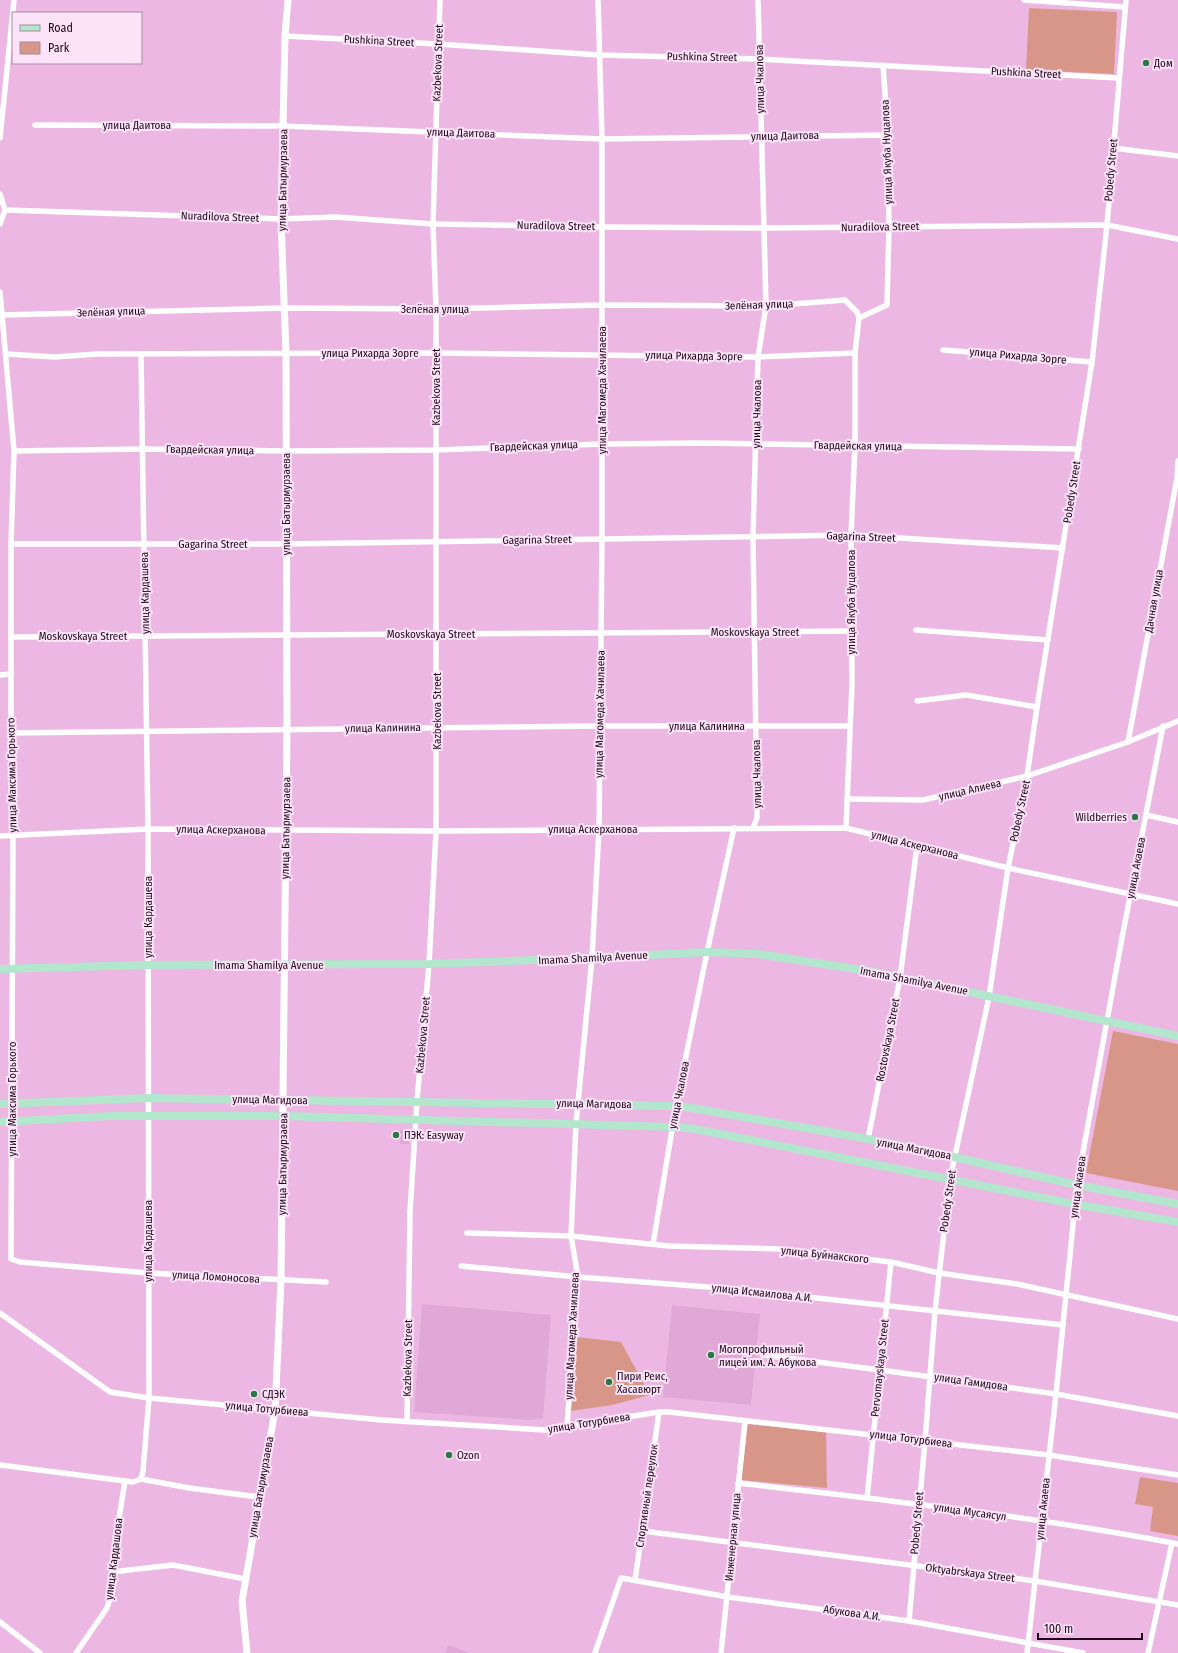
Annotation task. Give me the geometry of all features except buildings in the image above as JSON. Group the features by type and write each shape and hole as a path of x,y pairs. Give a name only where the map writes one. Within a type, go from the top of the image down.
{"main road":[{"name":"Imama Shamilya Avenue","path":"0,969 148,965 286,966 429,964 707,952 758,954 900,978 1178,1036"},
{"name":"улица Магидова","path":"0,1104 148,1098 676,1106 698,1108 868,1139 1077,1185 1178,1204"},
{"name":"улица Магидова","path":"0,1122 111,1116 284,1116 673,1127 695,1129 1074,1204 1178,1222"}],"street":[{"path":"13,12 14,0"},
{"name":"улица Батырмурзаева","path":"247,1653 242,1601 275,1410 281,1281 286,966 287,729 286,354 282,218 285,36 288,0"},
{"name":"Kazbekova Street","path":"407,1421 410,1212 417,1101 429,964 436,831 436,310 433,224 440,0"},
{"name":"улица Магомеда Хачилаева","path":"567,1426 578,1277 571,1236 576,1124 592,958 599,829 602,539 602,139 598,0"},
{"name":"улица Чкалова","path":"752,828 757,818 753,536 758,357 766,306 758,0"},
{"path":"1024,0 1125,8"},
{"name":"Pobedy Street","path":"909,1622 935,1311 950,1179 989,997 1008,868 1027,776 1092,362 1107,225 1126,0"},
{"path":"0,138 12,20"},
{"name":"Pushkina Street","path":"285,36 438,44 599,55 759,59 1119,78"},
{"name":"улица Якуба Нуцалова","path":"846,828 852,631 851,535 855,446 855,353 859,318 887,305 889,227 888,135 883,65"},
{"name":"улица Даитова","path":"35,125 283,126 602,139 888,135"},
{"path":"1113,148 1178,156"},
{"path":"0,194 5,210 0,224"},
{"name":"Nuradilova Street","path":"5,210 282,218 334,217 433,224 602,227 763,228 1107,225 1178,239"},
{"name":"улица Максима Горького","path":"0,292 14,451 11,544 13,1122 10,1250 12,1259"},
{"name":"Зелёная улица","path":"2,316 285,308 436,310 602,305 766,306 845,300 857,312 859,318"},
{"name":"улица Рихарда Зорге","path":"943,350 1092,362"},
{"name":"улица Рихарда Зорге","path":"6,354 55,356 96,354 436,353 758,357 855,353"},
{"name":"улица Кардашева","path":"141,1479 143,1471 149,1398 148,829 142,354"},
{"name":"Гвардейская улица","path":"14,451 142,449 286,451 436,450 602,444 756,444 1079,449"},
{"name":"Дачная улица","path":"1128,742 1177,478 1178,461"},
{"name":"Gagarina Street","path":"11,544 286,544 851,535 1063,548"},
{"path":"916,630 1048,640"},
{"name":"Moskovskaya Street","path":"11,637 852,631"},
{"path":"0,675 11,674"},
{"path":"917,701 966,695 1037,707"},
{"name":"улица Алиева","path":"847,799 923,800 1027,776 1128,742 1178,721"},
{"name":"улица Калинина","path":"11,733 601,726 850,726"},
{"name":"улица Акаева","path":"1027,1653 1056,1394 1074,1204 1163,726"},
{"path":"1146,815 1178,822"},
{"name":"улица Чкалова","path":"653,1244 676,1106 734,828"},
{"name":"улица Аскерханова","path":"0,836 148,829 436,831 846,828 1008,868 1178,904"},
{"name":"Rostovskaya Street","path":"868,1139 900,978 917,846"},
{"name":"улица Буйнакского","path":"467,1233 571,1236 669,1246 779,1249 891,1262 939,1273 1017,1284 1178,1319"},
{"name":"улица Ломоносова","path":"12,1259 20,1262 148,1273 281,1281 326,1282"},
{"name":"Pervomayskaya Street","path":"867,1498 891,1262"},
{"name":"улица Исмаилова А.И.","path":"461,1266 734,1289 1063,1325"},
{"name":"улица Тотурбиева","path":"0,1313 110,1392 149,1398 407,1421 546,1430 659,1412 745,1420 1049,1455 1178,1474"},
{"name":"улица Гамидова","path":"763,1355 1056,1394 1178,1416"},
{"name":"Спортивный переулок","path":"635,1580 659,1412"},
{"name":"Инженерная улица","path":"721,1653 728,1597 732,1542 745,1420"},
{"path":"0,1465 133,1482 141,1479 189,1488 259,1497"},
{"name":"улица Кардашова","path":"76,1653 107,1608 110,1598 114,1550 125,1481"},
{"name":"улица Мусаясул","path":"738,1483 919,1504 1175,1543"},
{"name":"Oktyabrskaya Street","path":"642,1531 1035,1581 1178,1605"},
{"path":"1148,1653 1159,1601 1175,1543"},
{"path":"112,1572 173,1565 245,1579"},
{"name":"Абукова А.И.","path":"595,1653 621,1578 728,1597 909,1622 1083,1653"},
{"path":"0,1622 40,1653"}],"shaded area":[{"path":"400,1130 410,1131 409,1144 400,1144"},
{"path":"422,1304 551,1315 543,1418 531,1420 414,1412"},
{"name":"Могопрофильный лицей им. А. Абукова","path":"672,1305 760,1314 751,1405 663,1397"},
{"path":"448,1645 462,1650 469,1653 445,1653"}],"green space":[{"path":"1029,8 1117,12 1114,74 1026,70"},
{"path":"1113,1031 1178,1044 1178,1191 1086,1173"},
{"path":"577,1337 621,1342 650,1395 612,1405 571,1411"},
{"path":"748,1424 826,1432 827,1488 741,1480"},
{"path":"1140,1477 1178,1483 1178,1536 1150,1531 1153,1507 1135,1504"}],"place":[{"name":"Дом","path":"1146,63"},
{"name":"Wildberries","path":"1135,817"},
{"name":"ПЭК: Easyway","path":"396,1135"},
{"name":"Могопрофильный лицей им. А. Абукова","path":"711,1355"},
{"name":"Пири Реис, Хасавюрт","path":"609,1382"},
{"name":"СДЭК","path":"254,1394"},
{"name":"Ozon","path":"449,1455"}]}
